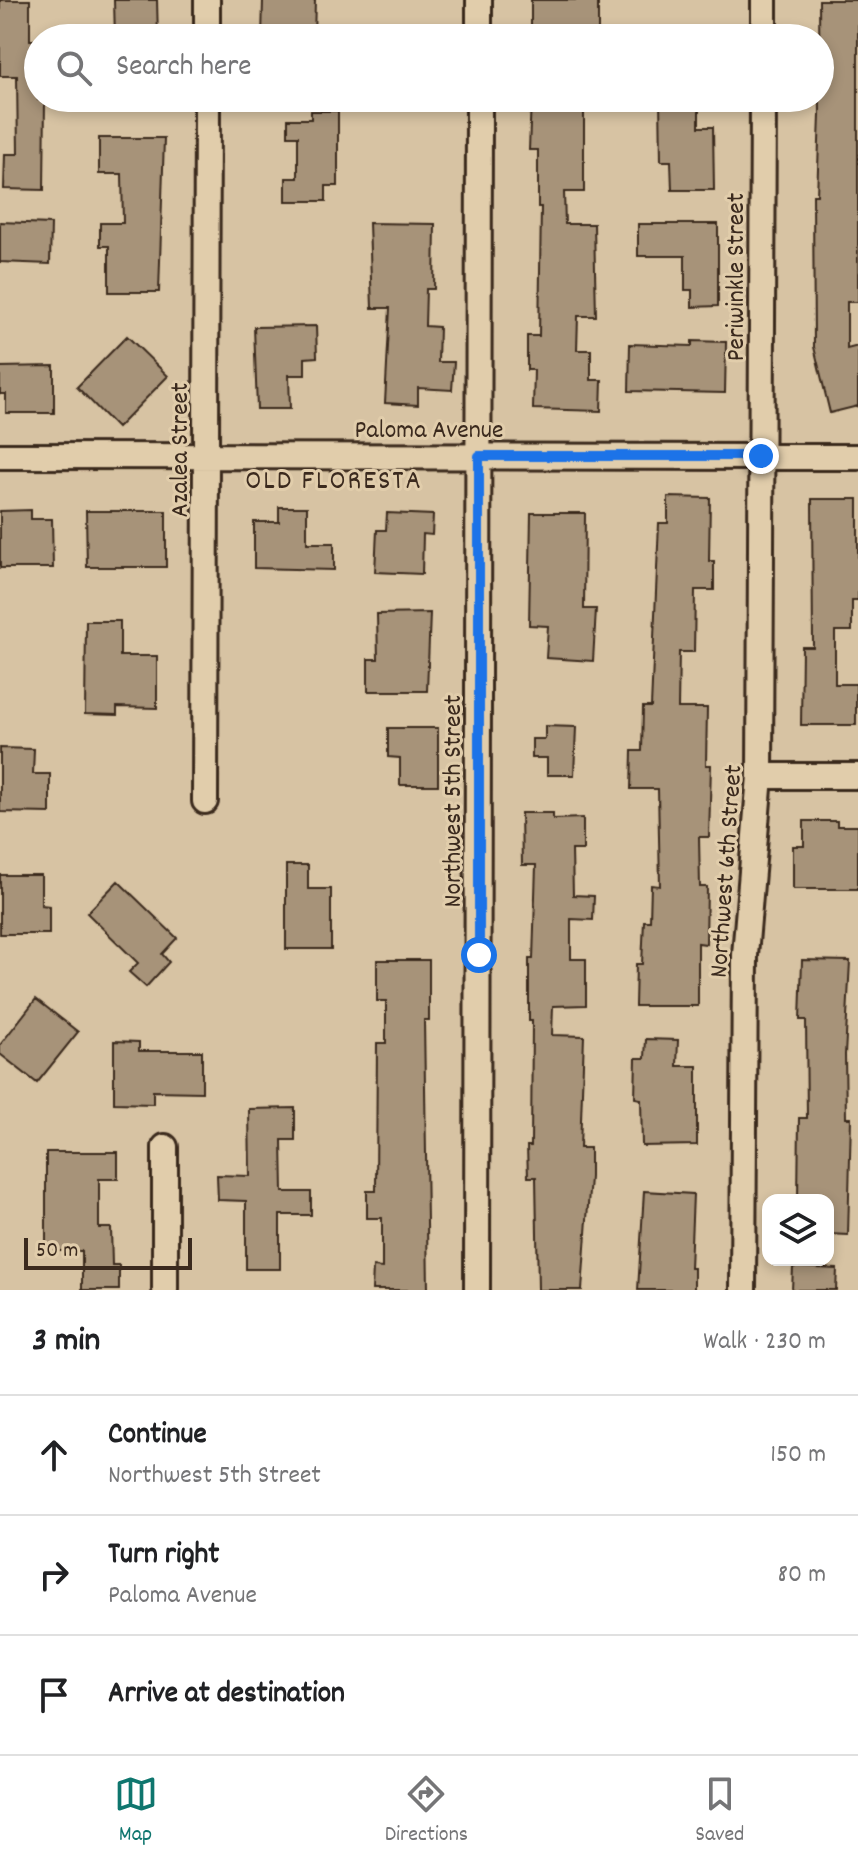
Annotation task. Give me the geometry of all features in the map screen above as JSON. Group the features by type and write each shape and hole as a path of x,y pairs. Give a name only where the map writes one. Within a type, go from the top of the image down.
{"street":[{"path":"207,0 207,24"},
{"path":"479,0 479,24"},
{"path":"764,0 764,24"},
{"name":"Azalea Street","path":"205,801 207,112"},
{"name":"Northwest 5th Street","path":"477,1290 479,112"},
{"name":"Periwinkle Street","path":"761,456 763,112"},
{"name":"Paloma Avenue","path":"0,456 858,457"},
{"name":"Northwest 6th Street","path":"743,1290 745,955 760,776 761,456"},
{"path":"760,776 858,776"},
{"path":"165,1147 165,1290"}],"building":[{"path":"0,0 30,0 30,24 24,24 24,112 45,112 44,190 4,189 5,154 18,154 17,76 0,76"},
{"path":"114,0 157,0 158,24 115,24"},
{"path":"263,0 315,0 314,24 262,24"},
{"path":"531,0 598,0 598,24 531,24"},
{"path":"819,0 858,0 858,302 847,302 847,349 858,346 858,406 830,413 814,347 813,195 817,195 820,112 834,112 834,24 819,24"},
{"path":"311,112 338,112 338,186 326,186 326,201 286,201 286,178 298,178 298,136 288,136 288,119 311,119"},
{"path":"530,112 584,112 584,192 564,192 565,224 594,224 596,316 578,316 577,350 591,350 591,380 602,380 601,411 533,409 534,370 527,370 527,336 539,336 541,207 538,207 538,150 529,150"},
{"path":"660,112 699,112 699,127 713,127 714,190 672,190 671,161 661,161"},
{"path":"99,138 164,138 159,292 109,292 109,246 100,246 100,223 123,223 122,174 99,174"},
{"path":"0,222 51,224 50,264 0,262"},
{"path":"369,223 435,224 434,289 426,289 425,326 439,327 438,362 454,362 452,390 418,388 418,405 385,403 390,308 372,308"},
{"path":"638,224 718,224 718,306 692,307 692,290 685,290 685,256 638,256"},
{"path":"316,326 317,357 305,358 305,375 289,375 290,409 257,409 254,327"},
{"path":"127,336 168,376 117,428 77,387"},
{"path":"692,341 726,342 725,393 629,391 630,344 692,346"},
{"path":"54,366 54,413 6,413 6,394 0,394 0,367"},
{"path":"668,497 710,498 709,561 714,561 714,590 695,590 694,652 679,652 678,708 707,708 706,765 711,765 709,837 699,837 700,887 707,887 706,944 698,943 698,1006 635,1006 636,964 642,964 644,921 650,921 651,885 660,886 658,789 631,789 632,751 642,751 643,707 651,707 659,523 668,523"},
{"path":"812,499 858,499 858,600 852,600 852,631 835,631 835,684 856,684 856,725 801,725 802,647 813,647"},
{"path":"279,507 307,507 307,543 334,543 334,570 254,568 254,522 279,522"},
{"path":"31,510 31,519 52,519 53,568 0,568 0,511"},
{"path":"86,511 166,511 166,567 87,567"},
{"path":"387,513 433,515 432,535 423,534 422,574 375,572 377,530 386,530"},
{"path":"531,513 585,513 584,609 596,609 593,661 546,658 548,626 529,625"},
{"path":"430,613 427,691 368,691 368,659 378,659 377,614"},
{"path":"86,621 120,621 120,656 157,656 157,708 117,707 117,715 85,714"},
{"path":"545,726 576,727 574,775 547,775 547,758 532,758 532,739 545,739"},
{"path":"388,728 438,728 438,785 400,785 400,758 388,757"},
{"path":"0,748 34,749 33,774 50,774 50,813 0,812"},
{"path":"521,813 553,813 553,819 583,818 583,850 572,850 573,895 594,896 593,920 571,919 571,959 586,959 586,1005 553,1006 552,1035 584,1036 580,1148 590,1148 590,1177 582,1290 538,1290 536,1177 528,1177 527,1146 531,1146 529,959 533,959 536,865 522,865"},
{"path":"804,821 837,821 837,826 858,826 858,889 793,889 793,846 804,846"},
{"path":"286,865 308,865 308,889 331,889 331,949 286,949"},
{"path":"0,875 41,875 41,905 49,906 49,934 0,934"},
{"path":"118,881 177,938 162,954 169,962 146,987 129,972 138,963 87,913"},
{"path":"377,960 429,960 429,1020 424,1020 428,1290 372,1290 373,1267 382,1268 382,1218 367,1218 367,1191 376,1191 377,1043 386,1043 386,1001 377,1001"},
{"path":"802,960 850,961 845,1055 846,1118 851,1118 848,1235 834,1234 834,1194 798,1194 799,1118 807,1118 806,1020 800,1020"},
{"path":"36,999 78,1032 37,1083 0,1054 0,1045"},
{"path":"646,1039 678,1040 677,1066 697,1066 697,1145 642,1146 641,1099 635,1098 636,1058 645,1058"},
{"path":"114,1041 139,1042 139,1051 202,1051 202,1092 153,1091 153,1104 114,1103"},
{"path":"295,1108 295,1140 282,1140 283,1192 311,1192 311,1215 280,1215 280,1269 246,1269 246,1201 218,1200 217,1175 250,1176 249,1109"},
{"path":"46,1152 118,1152 118,1179 99,1179 99,1228 111,1228 112,1265 119,1265 119,1290 82,1290 82,1251 46,1251"},
{"path":"644,1191 693,1194 690,1268 694,1268 694,1290 638,1290"},
{"path":"793,1267 837,1269 836,1290 792,1290"}],"district":[{"name":"OLD FLORESTA","path":"334,478"}],"route":[{"path":"479,955 479,456 761,456"}]}
